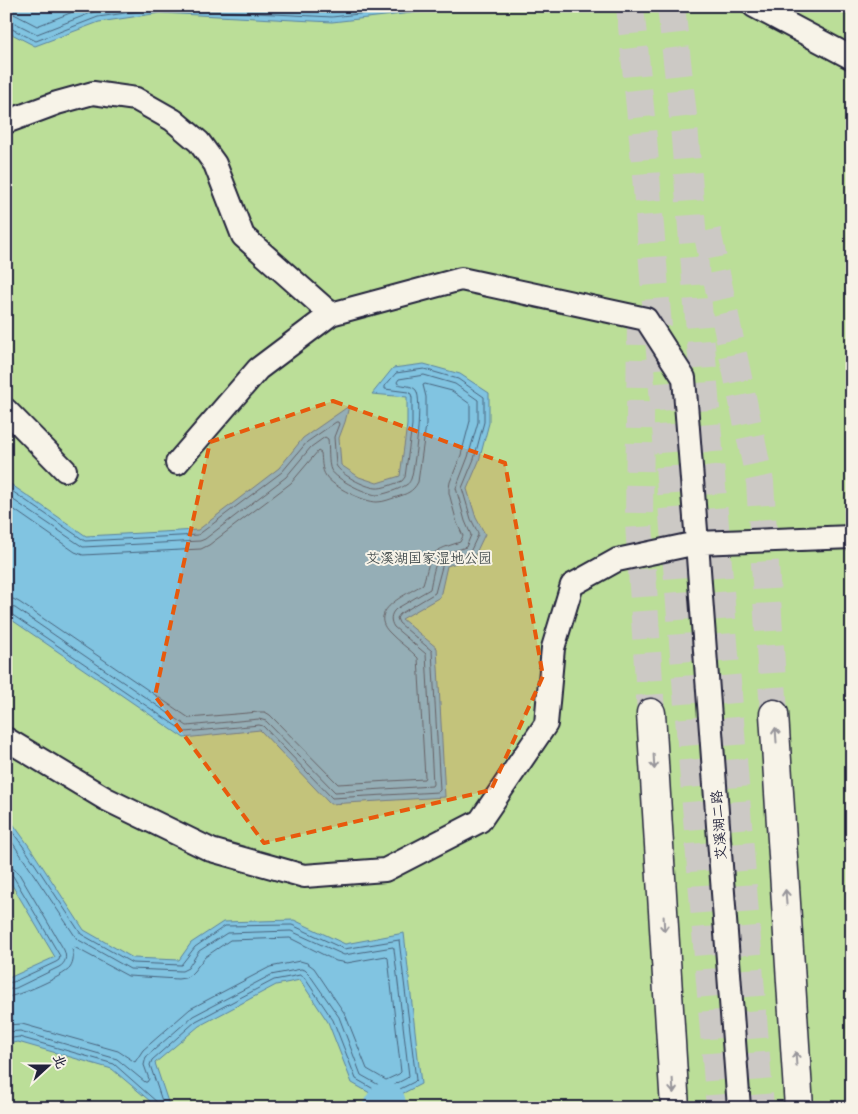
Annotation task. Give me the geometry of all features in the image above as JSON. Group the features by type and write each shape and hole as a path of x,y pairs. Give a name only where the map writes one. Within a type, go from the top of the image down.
{"main road":[{"path":"651,713 675,1108"},
{"path":"774,714 799,1108"}],"street":[{"path":"754,6 852,58"},
{"path":"6,122 57,103 93,93 136,99 172,120 199,142 215,164 243,236 331,314 258,370 177,463"},
{"name":"艾溪湖二路","path":"331,314 462,279 646,319 684,378 739,1108"},
{"path":"6,410 66,470"},
{"path":"6,739 106,799 211,850 304,876 385,870 480,821 546,724 553,648 572,585 617,560 697,543 852,537"}],"highlighted area":[{"path":"333,401 505,463 543,676 491,790 264,843 155,696 210,442"}],"green space":[{"name":"艾溪湖国家湿地公园","path":"6,6 852,6 852,1108 6,1108"}],"water":[{"path":"6,6 473,6 332,22 160,13 99,22 35,46 6,31"},
{"path":"424,364 460,374 489,393 489,423 479,461 467,489 476,518 485,534 474,557 447,566 440,597 402,619 437,648 445,797 330,804 260,730 184,738 6,616 6,481 86,536 198,530 279,468 303,438 349,406 339,438 341,465 359,477 377,483 400,476 407,425 407,397 372,394 393,368"},
{"path":"6,814 84,930 133,958 179,960 191,943 223,922 294,920 345,944 404,933 421,1084 386,1102 352,1083 328,1022 300,980 276,985 199,1026 155,1063 170,1108 156,1108 112,1069 18,1042 6,1044 6,979 55,957 6,875"}],"waterway":[{"path":"382,1108 386,1102"}],"tunnel":[{"path":"630,6 643,138 720,1108"},
{"path":"671,6 684,125 760,1108"},
{"path":"707,231 760,482 774,714"},
{"path":"641,317 639,523 651,713"}]}
